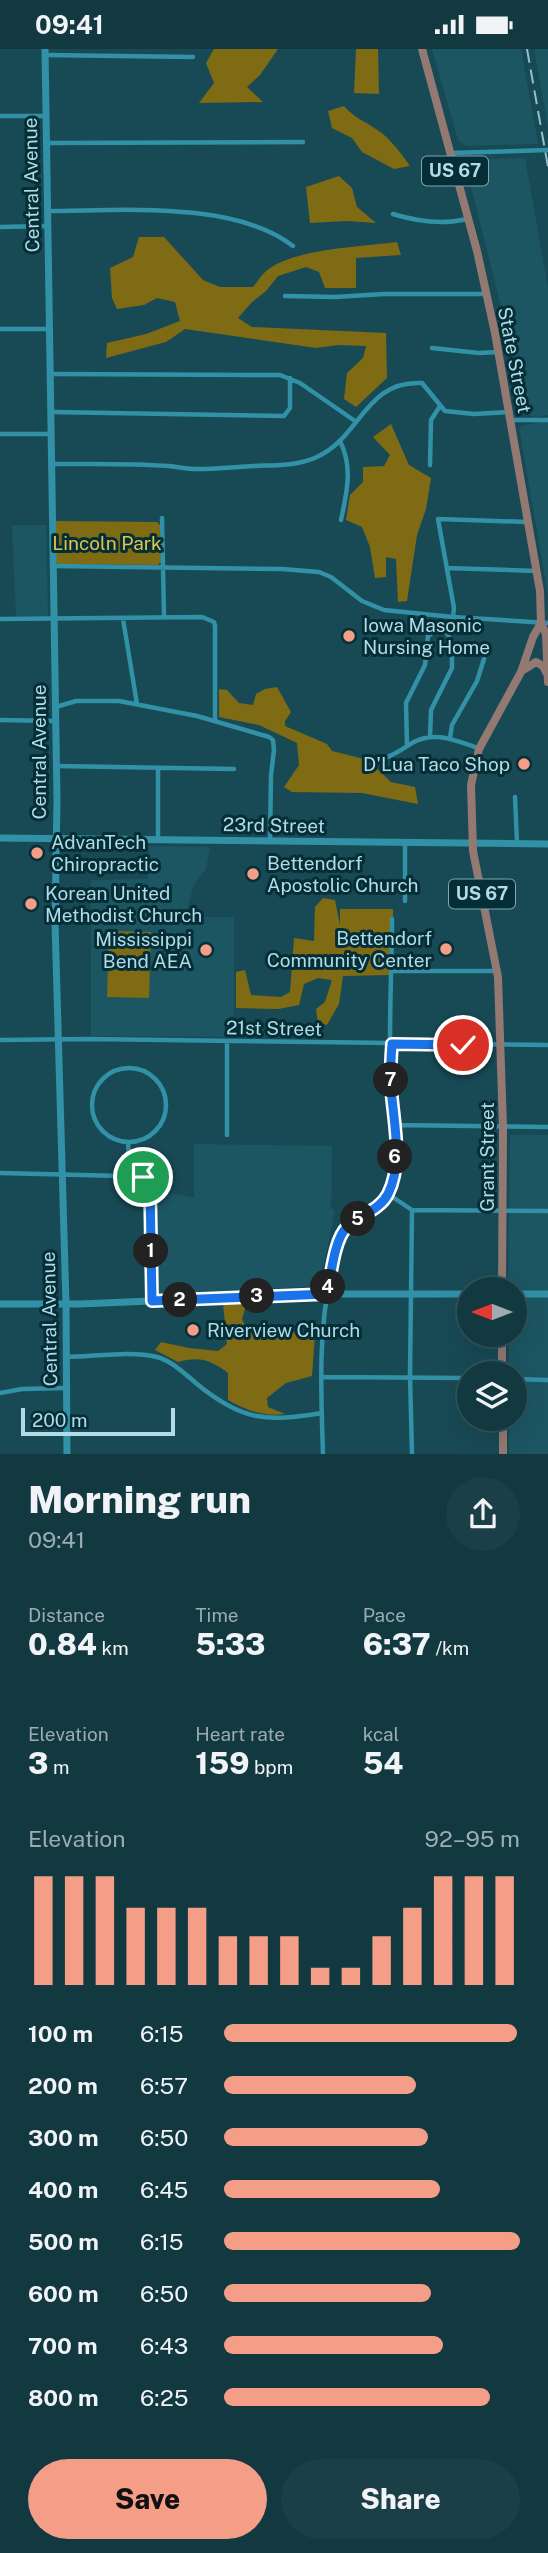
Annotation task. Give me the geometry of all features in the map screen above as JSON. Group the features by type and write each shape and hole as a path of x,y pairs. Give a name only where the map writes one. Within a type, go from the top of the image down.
{"main road":[{"name":"State Street","path":"422,49 468,218 498,352 537,571 546,634 548,679"},
{"name":"Grant Street","path":"502,1277 502,1045 497,971 472,843 471,785 479,749 521,672 533,637 544,623"},
{"path":"521,672 536,662 543,666 548,679"},
{"path":"503,1431 503,1454"}],"street":[{"path":"45,52 193,57"},
{"name":"Central Avenue","path":"45,52 56,766 57,1041 66,1304 67,1454"},
{"path":"0,116 46,116"},
{"path":"46,143 303,142"},
{"path":"450,153 548,150"},
{"path":"47,211 182,211 226,219 275,233 293,246"},
{"path":"393,214 425,221 458,221 468,218"},
{"path":"0,226 48,226"},
{"path":"285,296 486,294"},
{"path":"0,329 49,329"},
{"path":"432,348 479,353 498,352"},
{"path":"50,374 269,373 290,378 355,421"},
{"path":"51,412 284,416 290,408 290,378"},
{"path":"51,464 172,466 195,469 288,464 317,457 340,441 382,393 407,383 422,383 445,411 548,420"},
{"path":"430,465 431,419 440,406"},
{"path":"0,434 51,434"},
{"path":"340,441 349,468 341,520"},
{"path":"162,518 164,617"},
{"path":"453,617 438,519 528,522"},
{"path":"53,566 282,569 319,572 331,577 372,606 414,614 544,623"},
{"path":"447,568 537,571"},
{"path":"0,619 202,617 214,622 215,720"},
{"path":"123,619 137,704"},
{"path":"407,746 406,703 425,664 428,636 442,631 447,633 452,644 452,668 431,710 430,737"},
{"path":"450,738 452,725 472,692 484,659"},
{"path":"55,707 76,701 97,700 137,704 215,720 265,734 273,740 274,750 270,840"},
{"path":"0,720 55,721"},
{"path":"382,759 421,738 430,737 450,738 479,749"},
{"path":"56,766 234,769"},
{"path":"158,769 158,840"},
{"path":"515,797 517,844"},
{"name":"23rd Street","path":"0,838 548,844"},
{"path":"405,842 405,901"},
{"path":"323,1454 321,1377 327,1294 341,1236 346,1227 382,1202 388,1194 395,1168 391,1084 392,919"},
{"path":"392,971 497,971"},
{"name":"21st Street","path":"0,1040 548,1045"},
{"path":"227,1041 227,1135"},
{"path":"129,1067 140,1069 157,1080 163,1090 166,1111 156,1130 148,1136 128,1142 111,1137 98,1125 92,1109 92,1100 104,1077 118,1069 129,1067"},
{"path":"395,1125 548,1127"},
{"path":"128,1142 130,1176"},
{"path":"0,1173 143,1177 150,1186 152,1301"},
{"path":"388,1194 412,1210 548,1211"},
{"path":"412,1210 412,1454"},
{"path":"0,1304 327,1294 457,1294"},
{"path":"527,1294 548,1294"},
{"path":"65,1357 153,1356 173,1365 208,1394 236,1411 267,1419 322,1413"},
{"path":"321,1377 457,1378"},
{"path":"527,1379 548,1380"},
{"path":"0,1393 22,1389 66,1388"}],"shaded area":[{"path":"432,49 521,49 538,144 466,146 458,140"},
{"path":"534,49 548,49 548,127"},
{"path":"525,158 548,288 548,415 537,417 519,413 502,311 465,162"},
{"path":"548,420 548,595 519,427"},
{"path":"12,525 46,525 48,617 16,616"},
{"path":"149,846 210,847 206,869 194,885 187,908 188,917 234,917 234,1015 230,1016 230,1037 91,1036 91,880 148,879"},
{"path":"510,1135 548,1135 548,1454 509,1454 509,1431 527,1431 527,1361 509,1361 509,1347 527,1347 527,1277 508,1277"},
{"path":"194,1144 332,1146 331,1208 335,1211 319,1286 157,1295 157,1190 194,1198"}],"green space":[{"path":"214,49 278,49 260,75 247,87 263,102 199,103 214,83 206,63"},
{"path":"356,49 378,49 379,94 354,93"},
{"path":"344,106 386,137 410,166 394,169 362,152 352,138 332,128 328,111"},
{"path":"339,176 352,188 357,207 376,223 310,223 306,187"},
{"path":"139,237 164,237 203,280 220,287 253,287 274,265 307,254 397,242 401,255 356,258 356,288 325,288 319,272 306,267 278,276 238,318 252,327 386,333 387,378 356,407 344,399 347,373 363,358 366,346 338,345 316,348 185,329 166,342 106,358 107,343 146,334 180,321 175,302 157,298 144,305 117,309 112,298 110,268 133,257"},
{"path":"391,424 409,465 431,478 426,509 417,535 407,601 398,602 396,559 386,557 386,577 375,578 370,547 362,527 346,520 350,495 363,482 363,467 384,466 390,455 373,437"},
{"name":"Lincoln Park","path":"54,521 157,522 160,525 161,562 158,565 58,564 55,561"},
{"path":"277,687 291,712 285,726 327,744 332,751 368,760 391,782 415,787 418,804 362,793 292,792 284,787 299,765 297,743 259,725 219,717 219,689 227,690 239,703 253,705 256,694"},
{"path":"323,898 335,900 340,925 340,909 393,909 393,967 389,975 343,976 339,1004 327,1025 318,1022 316,1009 325,1002 332,980 318,978 304,984 299,1005 278,1009 236,1008 236,972 245,970 251,995 281,997 290,992 294,938 314,941 315,907"},
{"path":"109,931 151,932 149,998 107,997"},
{"path":"247,1302 242,1319 248,1332 315,1334 312,1376 286,1383 267,1398 268,1407 285,1414 255,1412 228,1400 228,1373 216,1365 199,1359 178,1362 155,1350 161,1342 218,1351 227,1344 223,1303"}],"railway":[{"path":"527,49 548,167"}],"place":[{"name":"Iowa Masonic Nursing Home","path":"349,636"},
{"name":"D'Lua Taco Shop","path":"524,764"},
{"name":"AdvanTech Chiropractic","path":"37,853"},
{"name":"Bettendorf Apostolic Church","path":"253,874"},
{"name":"Korean United Methodist Church","path":"31,904"},
{"name":"Bettendorf Community Center","path":"446,949"},
{"name":"Mississippi Bend AEA","path":"206,950"},
{"name":"Riverview Church","path":"193,1330"}],"route":[{"path":"143,1177 150,1186 152,1301 327,1294 337,1248 346,1227 382,1202 392,1182 396,1145 391,1084 392,1044 463,1045"}]}
